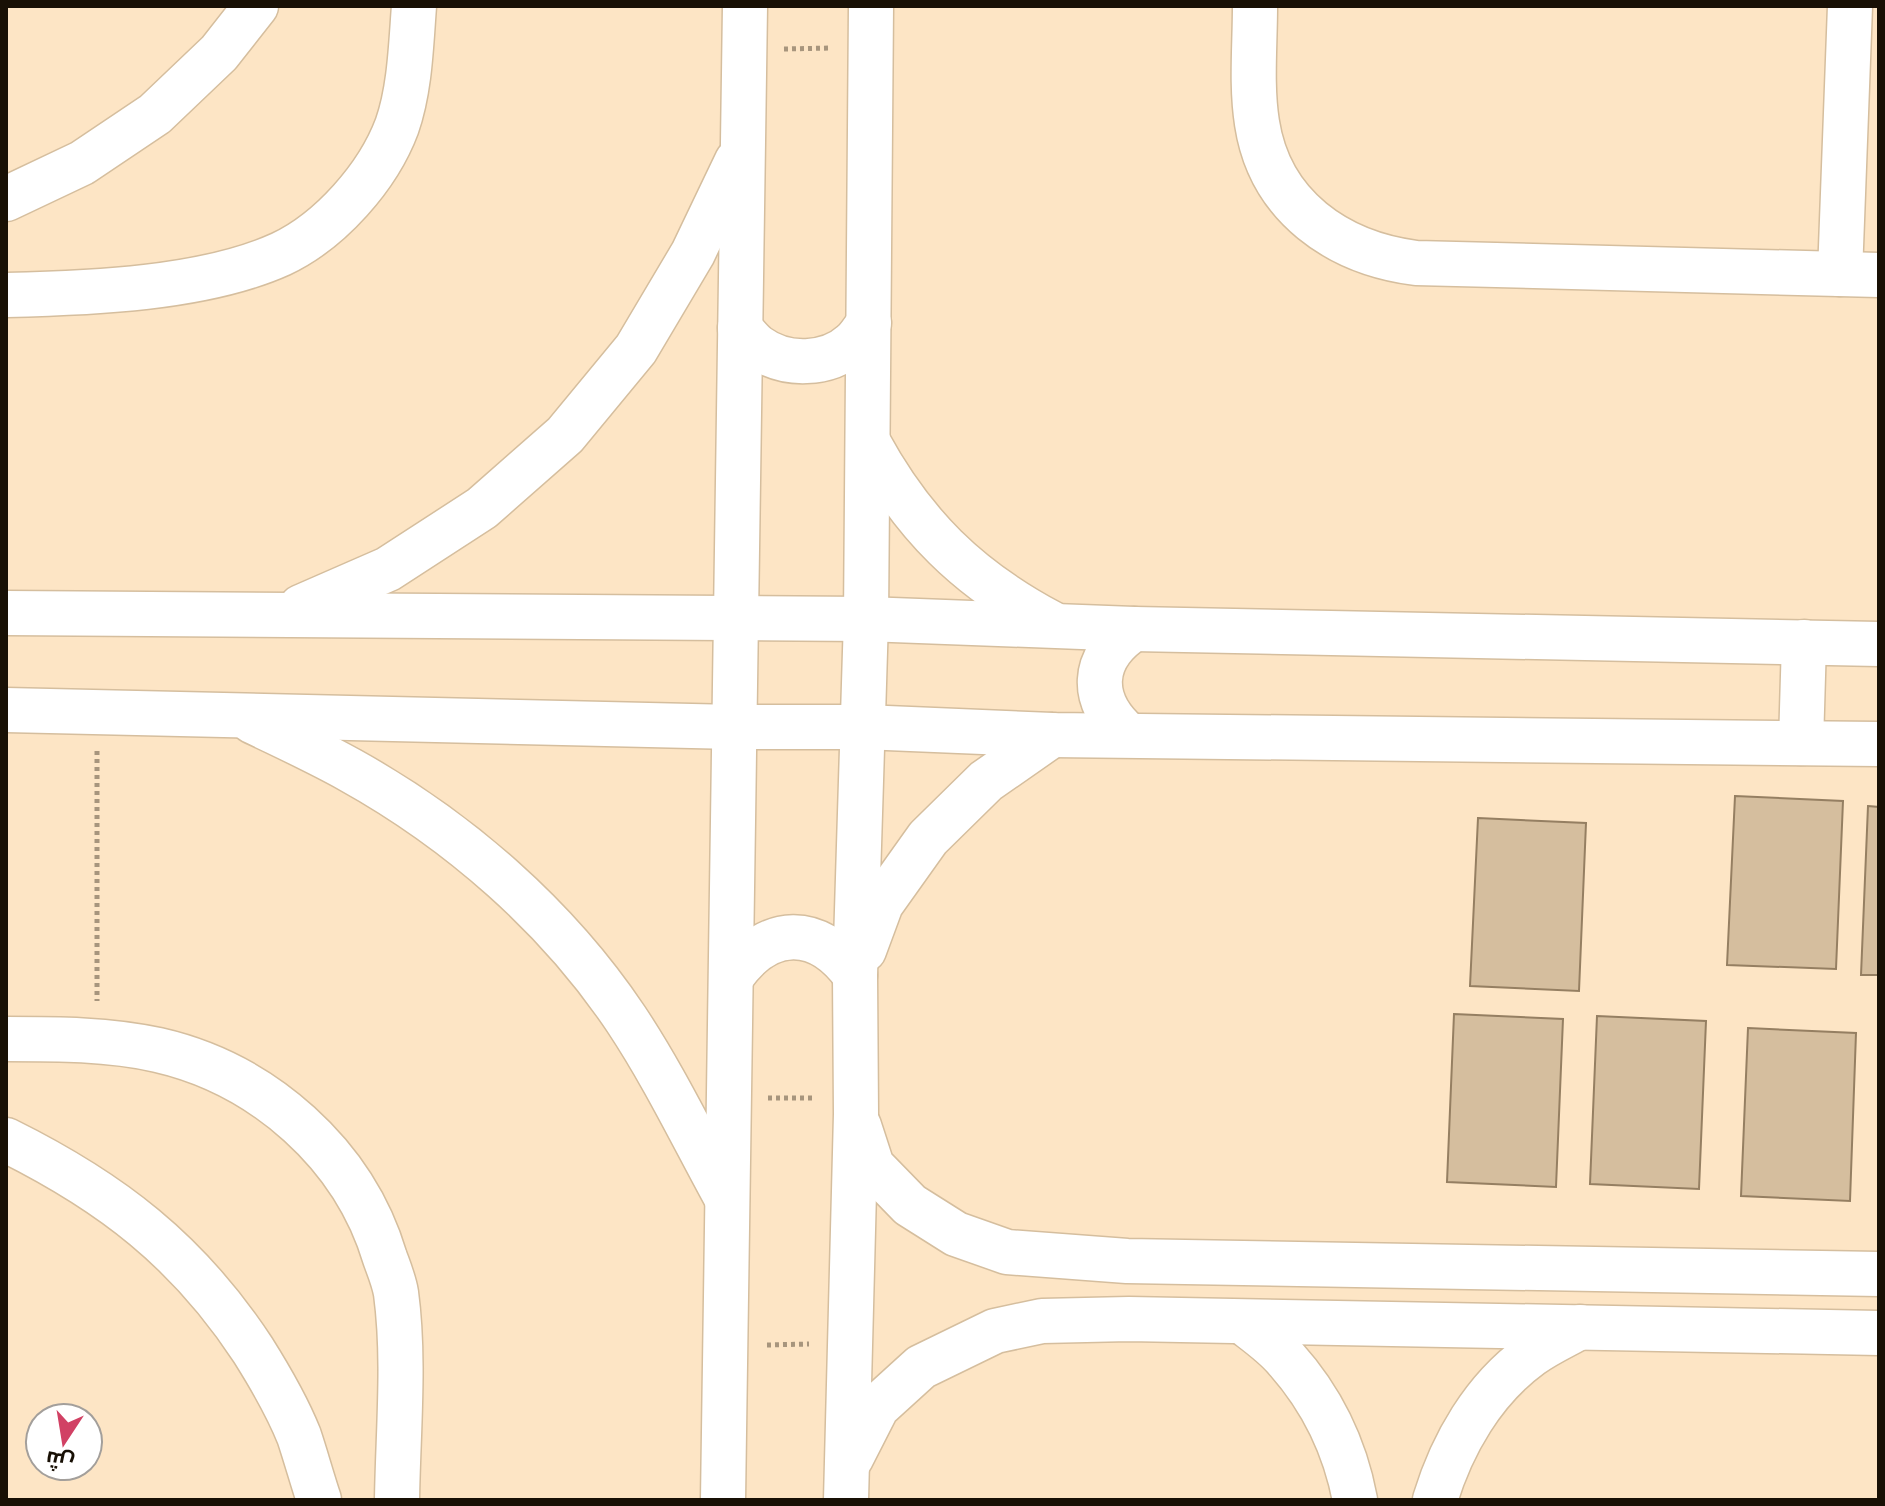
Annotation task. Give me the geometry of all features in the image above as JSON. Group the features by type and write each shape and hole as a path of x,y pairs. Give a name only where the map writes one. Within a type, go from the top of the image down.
{"street":[{"path":"6,199 82,163 155,114 219,53 256,6"},
{"path":"6,295 80,293 153,286 225,272 282,254 330,221 370,178 397,126 409,68 414,6"},
{"path":"723,1500 745,6"},
{"path":"1255,6 1255,97 1257,125 1264,151 1276,178 1311,221 1334,238 1360,251 1416,263 1860,274 1850,6"},
{"path":"846,1484 855,975 866,619 871,26"},
{"path":"286,614 388,569 482,508 565,435 636,349 693,253 743,148"},
{"path":"740,328 757,347 781,358 806,362 831,357 853,343 869,323"},
{"path":"868,442 886,476 933,537 991,588 1057,626"},
{"path":"6,613 866,619 1134,629 1879,644"},
{"path":"1128,735 1114,723 1104,707 1100,671 1118,639 1134,629"},
{"path":"1801,743 1804,642"},
{"path":"6,710 735,727 863,727 1052,735 1879,744"},
{"path":"239,714 350,770 430,819 503,878 569,945 626,1019 728,1202"},
{"path":"855,975 881,904 928,838 986,781 1052,735"},
{"path":"732,976 745,958 762,945 782,938 804,938 825,945 842,957 855,975"},
{"path":"6,1039 98,1042 157,1050 200,1063 267,1096 312,1135 350,1181 378,1234 396,1291 399,1352 397,1500"},
{"path":"855,1106 872,1166 910,1205 956,1234 1007,1252 1127,1261 1879,1274"},
{"path":"6,1140 56,1165 120,1206 177,1255 227,1311 268,1374 292,1422 319,1500"},
{"path":"1127,1261 1113,1279 1111,1290 1114,1302 1129,1319"},
{"path":"846,1484 877,1407 921,1367 995,1331 1042,1321 1129,1319 1879,1333"},
{"path":"1243,1322 1284,1356 1317,1399 1341,1446 1355,1500"},
{"path":"1435,1500 1456,1444 1488,1396 1530,1356 1580,1327"}],"path":[{"path":"744,50 871,26"},
{"path":"97,712 98,1042"},
{"path":"730,1097 855,1106"},
{"path":"726,1346 850,1343"}],"building":[{"path":"1735,796 1843,801 1836,969 1727,965"},
{"path":"1868,806 1879,807 1879,975 1861,975"},
{"path":"1478,818 1586,823 1579,991 1470,986"},
{"path":"1454,1014 1563,1019 1556,1187 1447,1182"},
{"path":"1597,1016 1706,1021 1699,1189 1590,1184"},
{"path":"1748,1028 1856,1033 1850,1201 1741,1196"}]}
